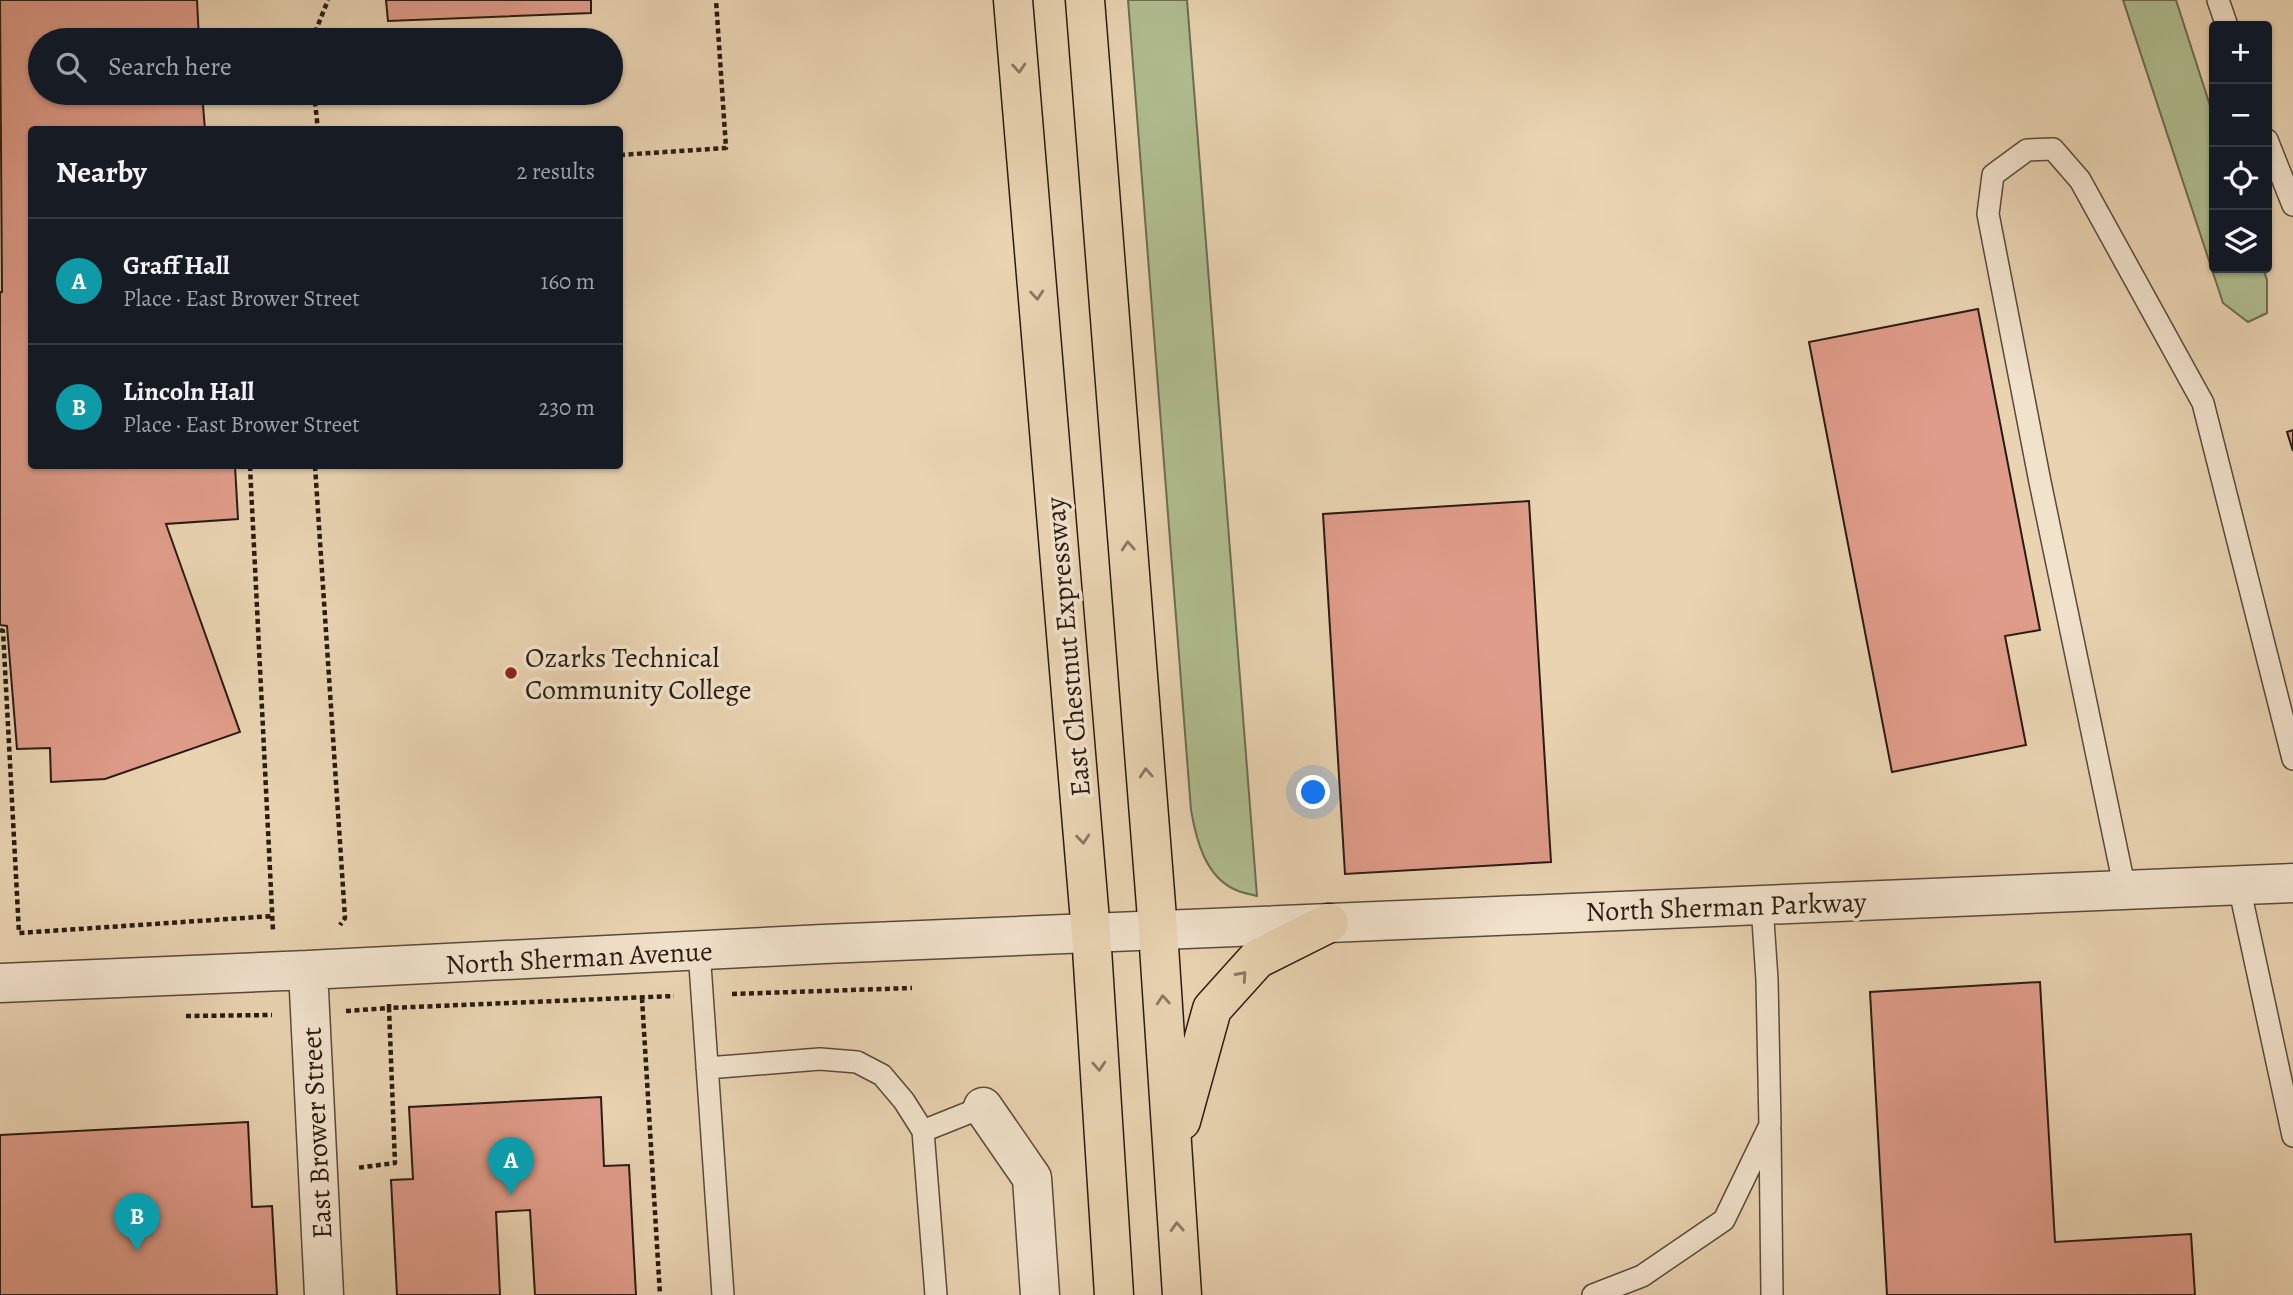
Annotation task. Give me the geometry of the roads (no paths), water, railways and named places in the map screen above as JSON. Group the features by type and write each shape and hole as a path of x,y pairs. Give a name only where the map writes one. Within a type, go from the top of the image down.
{"main road":[{"name":"East Chestnut Expressway","path":"1013,0 1091,933 1114,1295"},
{"path":"1085,0 1158,931 1182,1295"},
{"path":"1173,1150 1212,1009 1257,959 1329,923"}],"street":[{"name":"North Sherman Parkway","path":"1158,931 2293,883"},
{"name":"North Sherman Avenue","path":"0,982 1158,931"},
{"name":"East Brower Street","path":"308,970 324,1295"},
{"path":"983,1107 1032,1178 1040,1295"}],"lane":[{"path":"2218,0 2225,21"},
{"path":"2270,147 2293,205"},
{"path":"2125,890 2040,482 1988,214 1993,175 2027,150 2053,149 2080,180 2203,403 2293,759"},
{"path":"2239,886 2293,1136"},
{"path":"1762,905 1767,980 1772,1295"},
{"path":"699,950 723,1295"},
{"path":"707,1069 820,1059 857,1062 882,1075 904,1101 923,1131 936,1295"},
{"path":"923,1131 983,1107"},
{"path":"1593,1295 1642,1276 1724,1220 1770,1125"}],"place":[{"name":"Ozarks Technical Community College","path":"511,673"},
{"name":"Graff Hall","path":"511,1195"},
{"name":"Lincoln Hall","path":"137,1251"}]}
